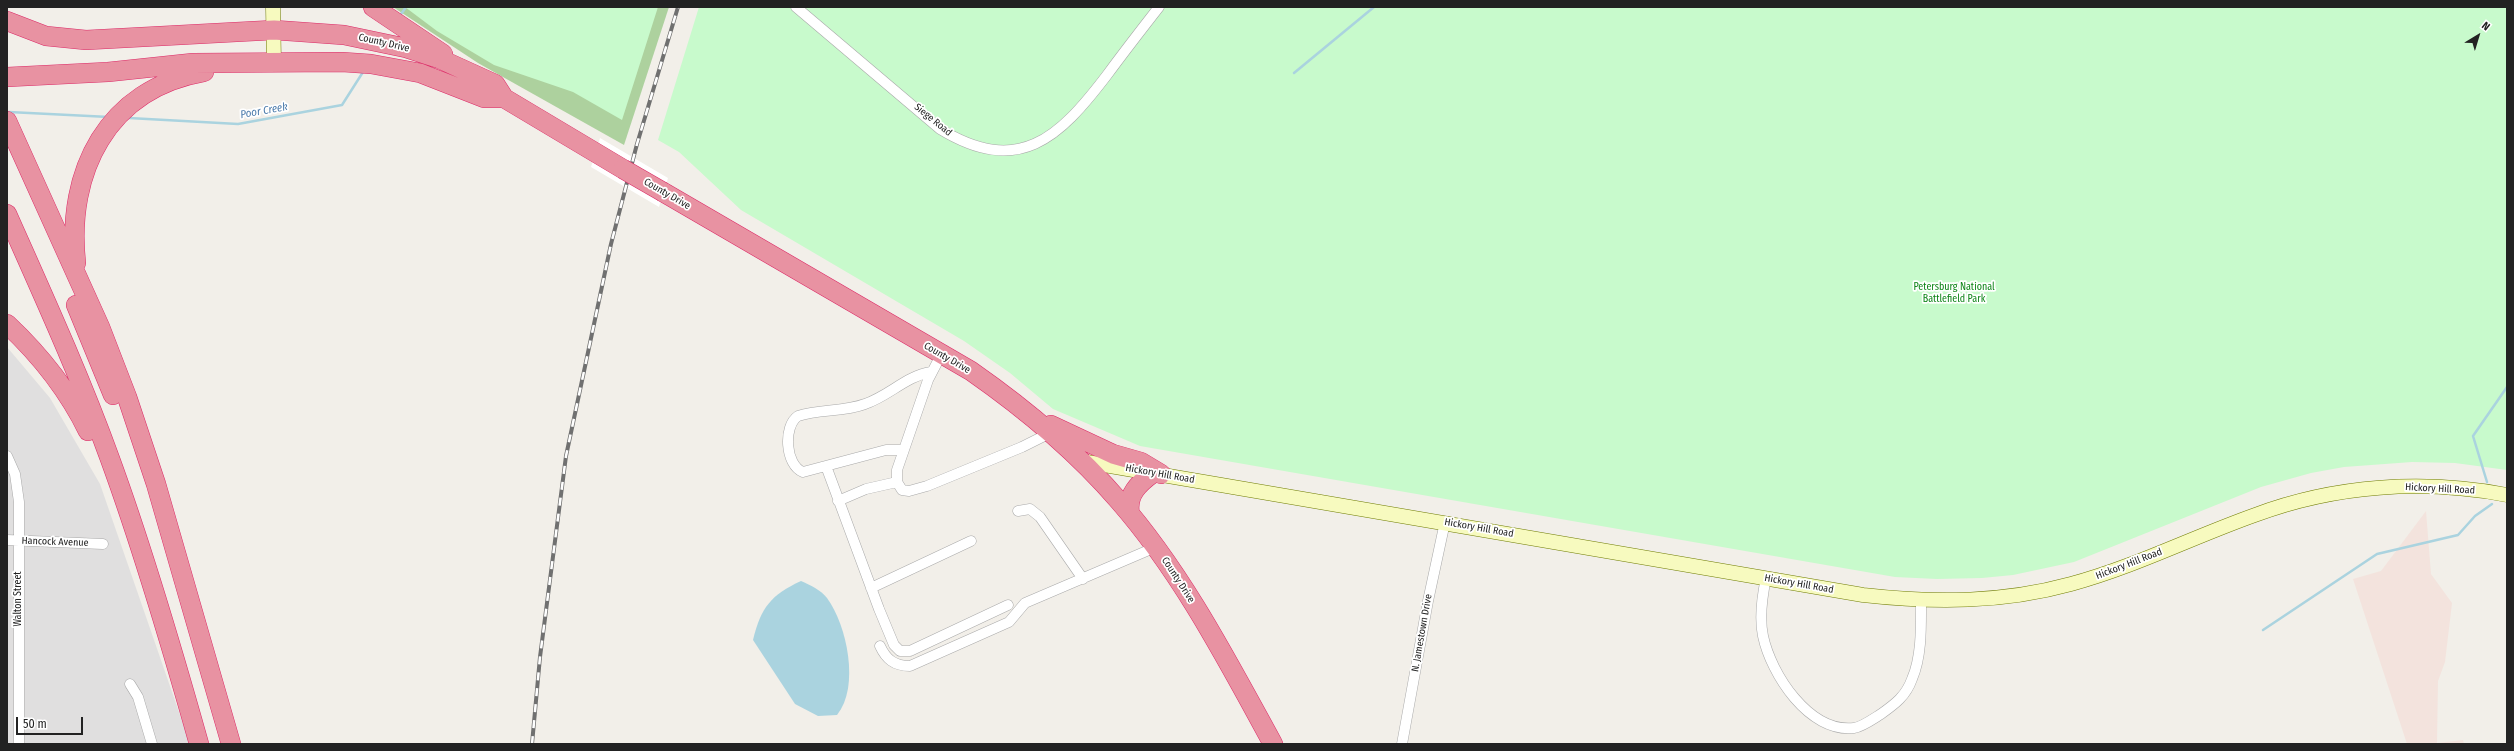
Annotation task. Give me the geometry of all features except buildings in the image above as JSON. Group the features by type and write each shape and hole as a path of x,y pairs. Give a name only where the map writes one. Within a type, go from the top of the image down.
{"highway":[{"path":"373,7 432,46 458,66"},
{"name":"County Drive","path":"7,21 46,36 86,40 274,30 312,31 376,40 406,48 458,66 495,84 504,98 941,354 982,379 1029,415 1081,461 1130,514 1156,547 1203,619 1273,744"},
{"path":"78,279 74,238 75,201 87,164 106,130 132,103 159,84 192,74 255,62"},
{"path":"7,77 108,72 192,63 274,62 371,64 420,73 484,98 504,98"},
{"path":"7,121 78,279 127,397 156,484 231,744"},
{"path":"7,152 94,348 179,566"},
{"path":"7,214 79,380 110,458 130,518 199,744"},
{"path":"7,324 48,368 81,416 130,518"},
{"path":"1029,415 1113,454 1141,462 1157,473 1133,492 1128,507 1130,514"}],"street":[{"path":"273,7 274,62"},
{"name":"Siege Road","path":"796,7 940,129 963,142 1005,151 1039,143 1068,121 1096,89 1159,7"},
{"path":"941,354 931,372 897,470 896,482 902,490 908,491 927,486 1022,447 1050,433"},
{"path":"903,450 886,450 802,472 796,467 789,449 789,428 793,420 802,415 863,405 881,398 915,376 931,372"},
{"name":"Walton Street","path":"7,456 17,486 19,744"},
{"name":"Hickory Hill Road","path":"1081,461 1445,522 1864,595 1921,601 1991,599 2069,585 2118,569 2261,512 2341,492 2429,486 2507,495"},
{"path":"826,466 871,588 894,644 905,652 943,637 1008,605"},
{"path":"838,501 866,489 896,482"},
{"path":"1018,511 1030,509 1040,517 1083,579"},
{"name":"N. Jamestown Drive","path":"1402,744 1445,522"},
{"name":"Hancock Avenue","path":"7,540 103,544"},
{"path":"871,588 971,541"},
{"path":"880,646 889,660 895,664 910,666 1009,622 1025,603 1156,547"},
{"path":"1766,578 1762,602 1762,627 1768,655 1777,675 1794,697 1815,718 1842,728 1856,728 1900,701 1912,679 1917,658 1921,601"},
{"path":"130,684 138,697 152,744"}],"shaded area":[{"path":"7,347 50,398 100,484 190,744 7,744"},
{"path":"2426,511 2431,574 2452,603 2445,662 2438,681 2437,743 2463,740 2464,744 2407,744 2353,579 2381,571"}],"green space":[{"path":"393,7 669,7 624,145 478,63"},
{"path":"405,7 658,7 622,120 573,92 494,65 437,31"},
{"name":"Petersburg National Battlefield Park","path":"699,7 2507,7 2507,470 2455,463 2412,462 2344,467 2311,473 2261,487 2074,562 2013,575 1982,578 1937,579 1895,577 1140,446 1053,409 1010,373 964,341 741,210 679,152 658,140"}],"water":[{"path":"801,581 819,590 825,595 834,610 845,640 848,656 848,689 844,703 837,715 818,716 795,704 753,640 760,619 769,603 782,591"}],"pier":[{"path":"600,138 668,178 659,207 591,167"}],"waterway":[{"name":"Poor Creek","path":"399,17 406,7"},
{"path":"1294,73 1374,7"},
{"name":"Poor Creek","path":"129,118 238,124 342,105 363,72"},
{"name":"Poor Creek","path":"9,112 109,117"},
{"path":"2487,482 2473,436 2507,387"},
{"path":"2263,630 2377,554 2458,535 2475,516 2492,504"}],"railway":[{"path":"532,744 540,657 566,456 611,244 637,144 678,7"}]}
